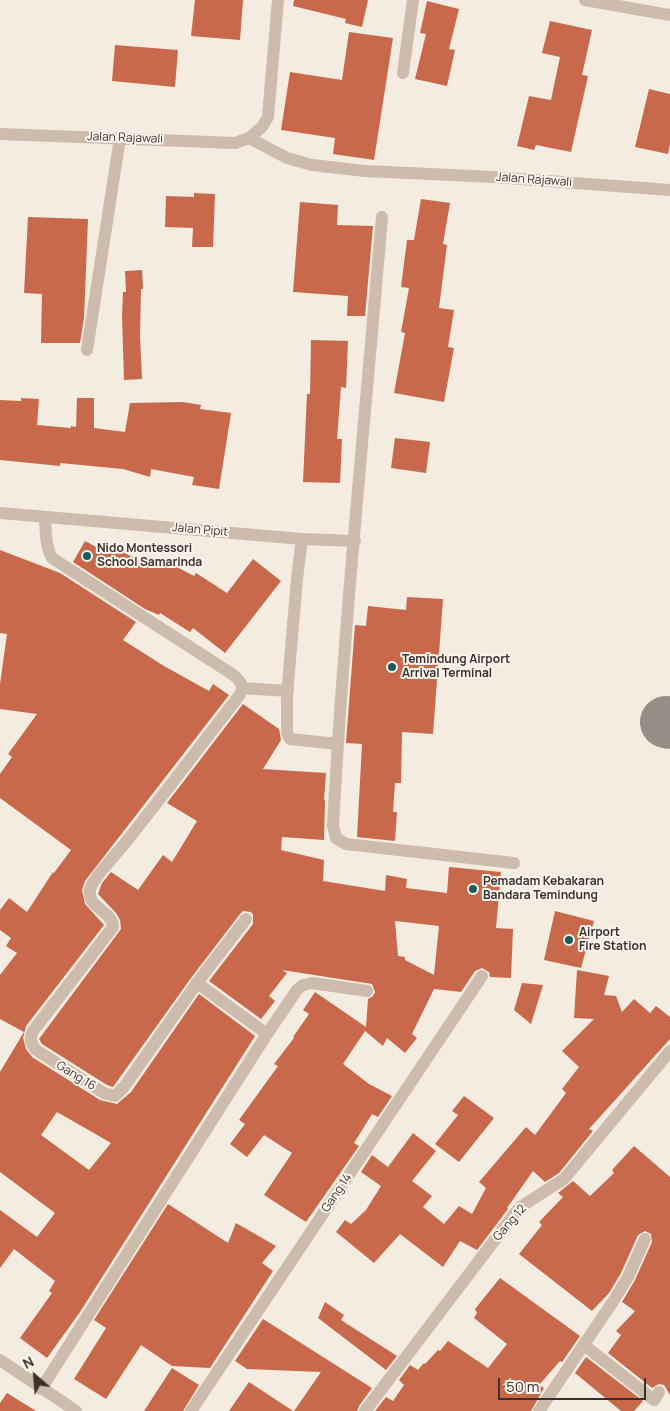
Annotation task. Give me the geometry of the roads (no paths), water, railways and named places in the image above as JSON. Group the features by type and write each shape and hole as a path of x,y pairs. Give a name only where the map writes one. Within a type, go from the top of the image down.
{"street":[{"path":"249,138 262,127 268,117 278,0"},
{"path":"403,73 413,0"},
{"path":"585,0 646,5 670,15"},
{"name":"Jalan Rajawali","path":"0,134 235,142 249,138 287,158 312,165 398,173 494,177 670,190"},
{"path":"87,350 120,138"},
{"path":"382,217 355,541 347,609 333,826 336,838 346,844 514,863"},
{"name":"Jalan Pipit","path":"0,513 302,539 355,541"},
{"path":"45,518 46,540 52,558 232,674 240,681 242,688 288,691"},
{"path":"302,539 297,579 286,733 290,739 338,744"},
{"name":"Gang 16","path":"197,983 124,1087 115,1096 104,1093 36,1050 30,1039 33,1031 111,931 113,923 111,918 90,897 93,882 126,843 239,696 242,688"},
{"path":"246,919 197,983 267,1034"},
{"name":"Gang 14","path":"191,1411 482,976"},
{"path":"41,1389 267,1034 298,990 304,984 312,982 367,991"},
{"name":"Gang 12","path":"365,1411 516,1212 522,1206 564,1179 670,1051"},
{"path":"539,1411 619,1292 645,1239"},
{"path":"584,1345 654,1400 660,1392"},
{"path":"0,1360 76,1411"}],"place":[{"name":"Nido Montessori School Samarinda","path":"87,556"},
{"name":"Temindung Airport Arrival Terminal","path":"392,667"},
{"name":"Pemadam Kebakaran Bandara Temindung","path":"473,889"},
{"name":"Airport Fire Station","path":"569,940"}]}
